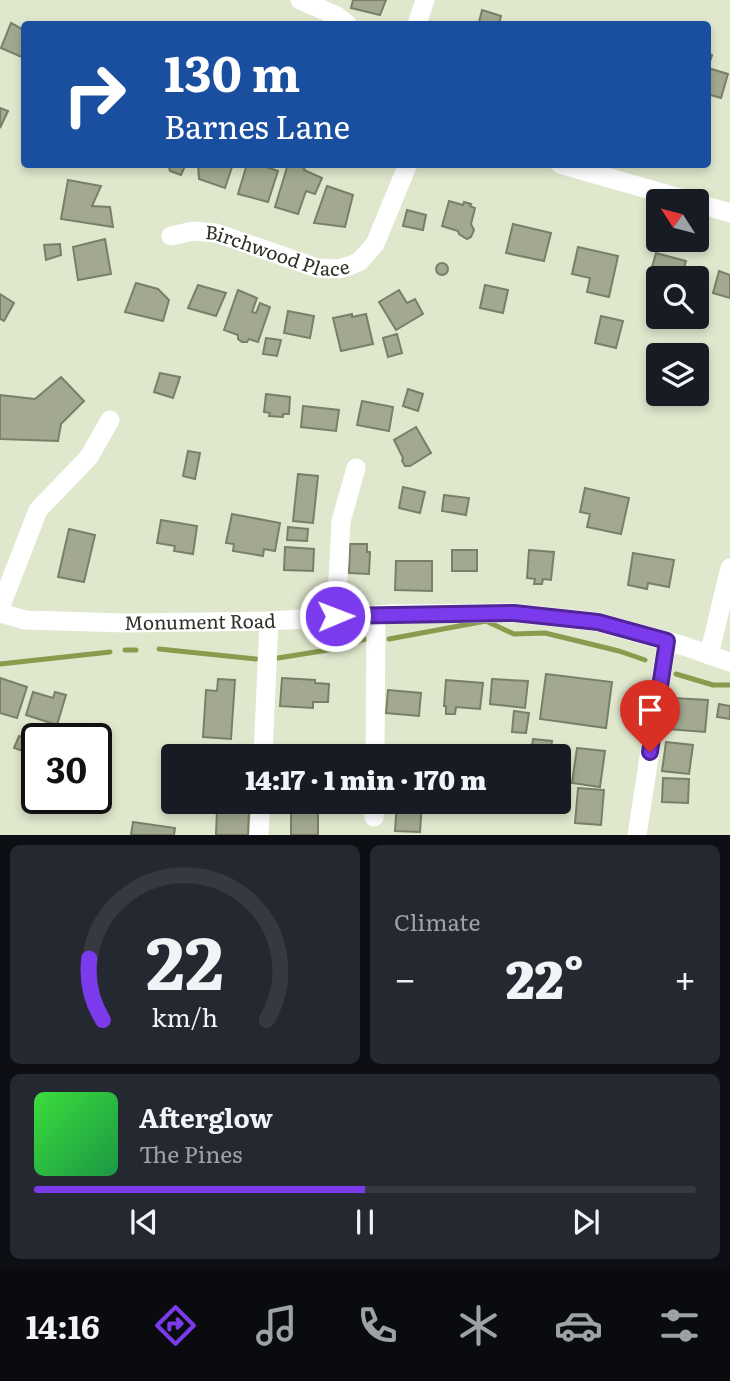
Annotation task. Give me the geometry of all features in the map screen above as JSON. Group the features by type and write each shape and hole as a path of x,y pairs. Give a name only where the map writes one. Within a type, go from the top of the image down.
{"street":[{"path":"300,0 343,21"},
{"path":"418,21 425,0"},
{"name":"Birchwood Place","path":"171,236 193,231 216,233 317,268 338,269 349,266 359,262 375,244 406,168"},
{"path":"574,168 648,189"},
{"path":"709,207 730,213"},
{"path":"0,608 38,510 89,457 110,421"},
{"path":"335,616 341,521 356,468"},
{"path":"709,655 730,568"},
{"name":"Monument Road","path":"0,613 25,620 126,624 514,613 598,622 730,662"},
{"path":"375,744 376,615"},
{"path":"263,744 268,621"},
{"path":"637,835 667,641"},
{"path":"259,835 260,814"}],"building":[{"path":"353,0 386,0 380,15 351,8"},
{"path":"482,10 501,16 500,21 479,21"},
{"path":"11,23 21,28 21,57 1,48"},
{"path":"711,69 728,74 721,98 711,95"},
{"path":"0,108 8,111 0,128"},
{"path":"169,168 184,168 181,175 170,171"},
{"path":"198,168 232,168 225,188 199,179"},
{"path":"246,168 269,168 278,171 268,202 238,194"},
{"path":"287,168 304,168 322,178 315,194 306,191 298,214 275,207"},
{"path":"68,180 101,186 92,206 110,207 113,227 61,219"},
{"path":"327,186 353,195 345,227 314,223"},
{"path":"449,201 463,205 464,202 475,208 471,237 467,239 458,231 442,226"},
{"path":"407,210 426,215 423,230 403,226"},
{"path":"513,224 551,233 544,261 506,253"},
{"path":"105,239 111,274 78,280 73,247"},
{"path":"60,244 61,255 46,260 44,245"},
{"path":"578,247 618,256 609,297 587,292 590,278 572,274"},
{"path":"656,253 686,261 685,266 652,266"},
{"path":"442,263 448,269 442,275 436,269"},
{"path":"719,271 730,275 730,298 713,293"},
{"path":"136,283 158,289 169,300 163,321 125,312"},
{"path":"198,285 226,293 216,316 188,308"},
{"path":"485,285 508,290 503,313 480,308"},
{"path":"238,290 257,298 252,312 256,313 260,303 270,307 258,342 249,339 242,342 238,335 224,330"},
{"path":"399,290 407,303 415,299 423,314 396,330 379,302"},
{"path":"0,294 14,303 4,321 0,319"},
{"path":"288,311 314,316 310,338 284,333"},
{"path":"352,314 352,317 366,314 373,344 341,351 333,318"},
{"path":"601,316 623,321 616,348 595,343"},
{"path":"397,334 402,353 388,357 383,338"},
{"path":"266,338 281,340 277,356 263,354"},
{"path":"160,373 180,377 173,398 154,392"},
{"path":"61,377 84,401 61,424 58,441 0,439 0,395 35,399"},
{"path":"408,389 423,394 418,411 403,406"},
{"path":"266,394 290,397 289,414 283,414 283,417 269,416 270,413 264,412"},
{"path":"362,401 393,407 389,431 357,425"},
{"path":"303,406 339,410 336,431 301,427"},
{"path":"416,427 431,453 410,466 405,466 394,440"},
{"path":"188,451 200,453 195,479 183,476"},
{"path":"298,474 318,476 313,523 293,521"},
{"path":"403,487 425,492 420,513 399,508"},
{"path":"585,488 629,498 621,534 587,527 590,514 580,512"},
{"path":"444,495 469,498 466,515 442,511"},
{"path":"232,514 280,523 275,551 264,549 263,556 233,551 234,544 226,543"},
{"path":"161,520 197,526 193,554 174,551 175,546 157,543"},
{"path":"288,527 308,529 307,541 287,540"},
{"path":"69,529 95,535 84,582 58,577"},
{"path":"350,544 367,544 367,552 370,552 369,574 349,573"},
{"path":"285,547 314,549 313,571 284,570"},
{"path":"452,550 477,550 477,571 452,571"},
{"path":"529,550 554,552 551,580 543,579 542,584 534,584 535,579 527,578"},
{"path":"633,553 674,560 669,587 648,583 647,589 628,585"},
{"path":"396,561 432,561 432,591 395,590"},
{"path":"546,674 612,682 606,728 540,719"},
{"path":"0,678 27,687 17,718 0,713"},
{"path":"282,678 315,680 315,683 329,684 328,702 313,702 313,708 280,706"},
{"path":"218,679 235,680 231,739 203,737 206,690 217,691"},
{"path":"492,679 528,681 525,708 490,704"},
{"path":"446,680 483,683 480,709 456,707 455,714 446,714"},
{"path":"388,690 421,693 419,716 386,713"},
{"path":"33,692 53,698 55,692 66,695 58,723 26,715"},
{"path":"673,698 708,700 705,732 668,729"},
{"path":"719,704 730,706 730,719 717,717"},
{"path":"514,711 529,713 526,733 512,732"},
{"path":"19,736 21,737 21,750 14,748"},
{"path":"533,739 552,741 552,744 532,744"},
{"path":"666,742 693,745 689,774 662,771"},
{"path":"577,748 605,751 600,787 572,783"},
{"path":"663,778 689,779 688,803 662,802"},
{"path":"578,788 604,790 601,825 575,823"},
{"path":"217,814 249,814 248,835 216,835"},
{"path":"291,814 318,814 318,835 291,835"},
{"path":"396,814 421,814 420,832 395,831"},
{"path":"133,822 175,828 174,835 131,835"}],"waterway":[{"path":"389,639 486,621 514,634 545,633 645,660"},
{"path":"278,658 334,649 365,639"},
{"path":"159,649 256,659"},
{"path":"125,650 136,650"},
{"path":"0,664 110,652"},
{"path":"676,674 713,685 730,685"}],"route":[{"path":"335,616 514,613 598,622 667,641 650,752"}]}
